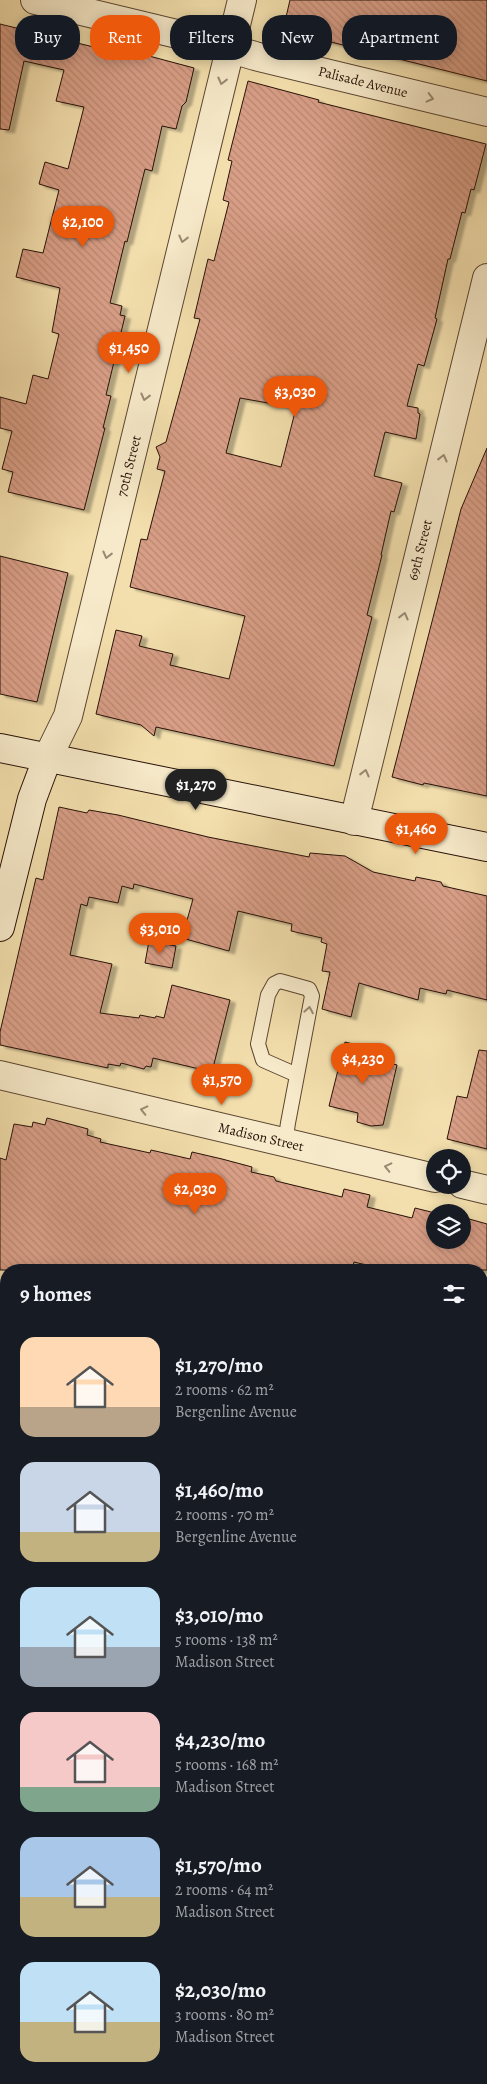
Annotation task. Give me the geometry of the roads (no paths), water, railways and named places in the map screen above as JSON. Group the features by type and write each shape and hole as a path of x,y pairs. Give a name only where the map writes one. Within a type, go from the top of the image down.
{"street":[{"name":"Palisade Avenue","path":"35,0 170,32"},
{"name":"70th Street","path":"238,15 242,0"},
{"name":"Palisade Avenue","path":"252,56 487,112"},
{"name":"70th Street","path":"0,927 32,800 47,759 68,716 227,60"},
{"name":"69th Street","path":"354,821 487,278"},
{"path":"0,748 487,847"},
{"name":"Madison Street","path":"0,1075 426,1176"},
{"path":"471,1186 487,1190"}],"lane":[{"path":"285,1143 312,996 309,989 280,981 274,984 268,994 258,1044 259,1054 264,1060 297,1076"}]}
